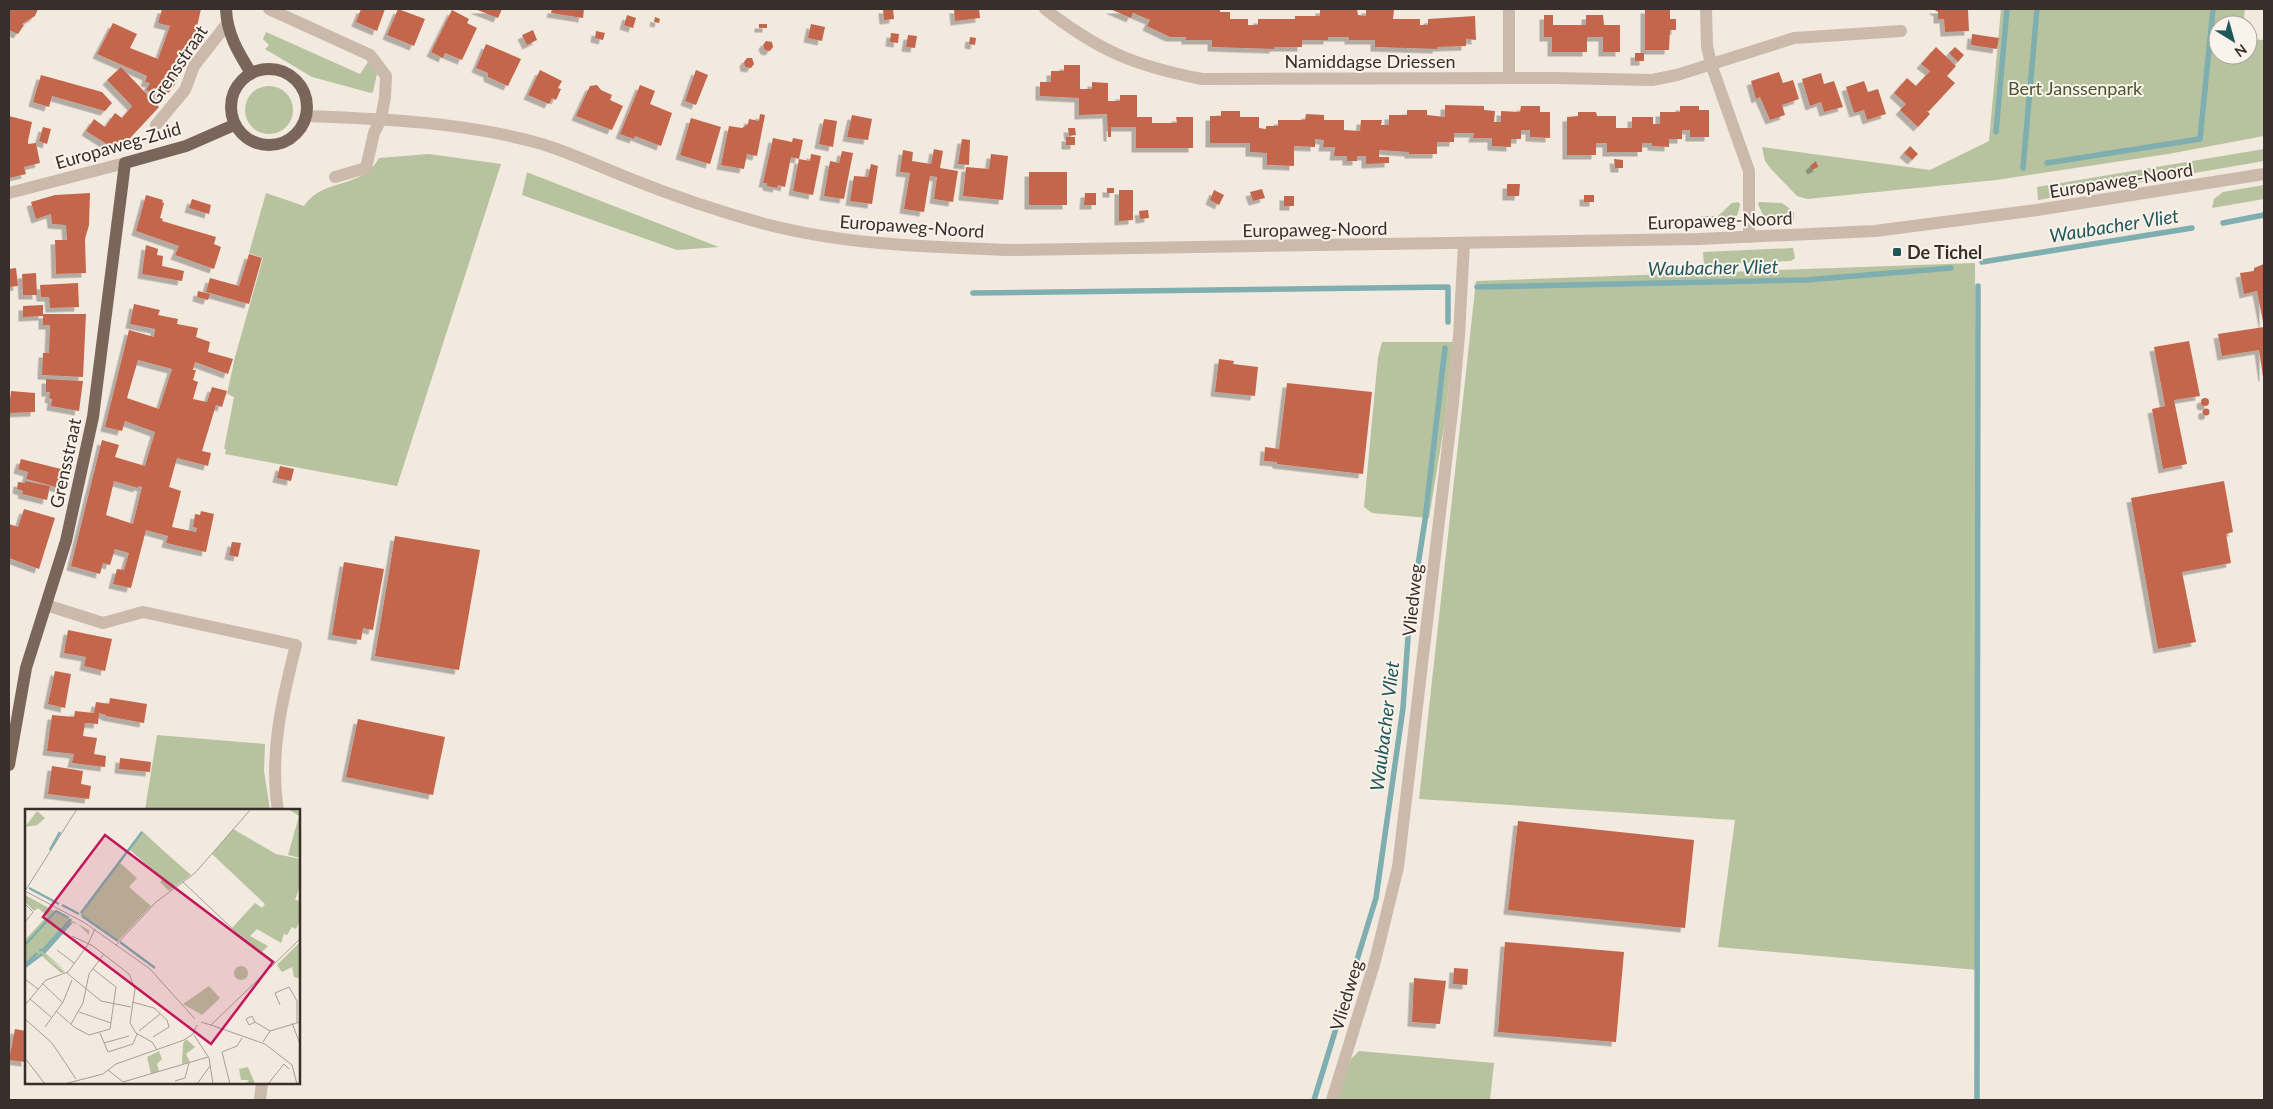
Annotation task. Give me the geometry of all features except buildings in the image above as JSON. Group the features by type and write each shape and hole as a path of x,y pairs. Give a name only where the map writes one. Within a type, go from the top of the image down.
{"main road":[{"name":"Grensstraat","path":"226,9 226,25 238,52 251,73"},
{"path":"260,70 279,70 296,80 306,97 306,116 303,125 290,139 273,146 252,142 242,135 234,125 230,107 231,98 239,84 251,73 260,70"},
{"name":"Europaweg-Zuid","path":"125,163 186,146 234,125"},
{"name":"Grensstraat","path":"9,765 26,668 66,541 93,417 125,163"}],"street":[{"path":"269,9 370,54 386,76 381,119 374,133 366,168 336,177"},
{"name":"Namiddagse Driessen","path":"1045,9 1072,30 1100,48 1136,63 1202,79 1509,78 1652,80 1711,64"},
{"path":"1509,9 1509,78"},
{"path":"1706,9 1707,46 1711,64 1749,171 1749,237"},
{"name":"Grensstraat","path":"156,125 185,90 194,66 226,25"},
{"path":"1711,64 1794,38 1901,31"},
{"name":"Europaweg-Noord","path":"306,116 381,119 447,125 540,144 717,210 771,226 848,240 910,247 1009,250 1749,237 1875,231 2047,208 2264,174"},
{"name":"Europaweg-Zuid","path":"9,193 125,163"},
{"name":"Vliedweg","path":"1332,1100 1375,961 1398,867 1452,403 1459,336 1464,243"},
{"path":"46,604 103,623 144,612 296,645 284,694 276,739 274,785 278,809"},
{"path":"260,1100 262,1084"}],"green space":[{"name":"Bert Janssenpark","path":"2001,9 2245,9 2244,15 2208,15 2208,65 2258,65 2258,40 2264,40 2264,136 2168,154 1996,180 1807,199 1797,196 1771,169 1765,161 1762,147 1930,170 1989,141"},
{"path":"266,32 360,74 368,62 377,74 373,92 312,77 265,49 269,45 263,39"},
{"path":"269,86 278,88 286,93 291,101 293,110 291,119 286,127 278,132 269,134 260,132 252,127 247,119 245,110 247,101 252,93 260,88"},
{"path":"2264,149 2264,161 2038,200 2037,187"},
{"path":"429,154 501,164 397,486 225,454 226,449 224,449 234,397 227,394 235,357 263,258 249,253 266,193 304,206 321,191 363,175 372,168 379,158"},
{"path":"527,172 719,247 677,250 522,195"},
{"path":"2264,185 2264,199 2212,208 2214,199 2223,192"},
{"path":"1738,202 1740,204 1738,212 1736,218 1732,221 1722,224 1701,224 1701,216 1718,216 1732,203"},
{"path":"1759,202 1782,203 1794,212 1794,220 1770,220 1763,215 1758,204"},
{"path":"1793,248 1795,258 1791,261 1704,264 1703,252"},
{"path":"1975,263 1978,970 1718,947 1735,820 1419,799 1476,281"},
{"path":"1382,342 1453,342 1445,421 1429,518 1372,513 1364,507 1378,357"},
{"path":"157,735 265,744 264,771 270,809 145,809"},
{"path":"1359,1051 1494,1063 1490,1100 1337,1100 1351,1059"}],"waterway":[{"path":"1996,132 2007,9"},
{"path":"2023,168 2037,9"},
{"path":"2047,163 2200,139 2213,9"},
{"path":"2223,223 2264,215"},
{"name":"Waubacher Vliet","path":"1982,262 2192,228"},
{"name":"Waubacher Vliet","path":"1477,287 1806,280 1951,268"},
{"path":"1977,1100 1978,286"},
{"path":"973,293 1448,287 1448,322"},
{"name":"Waubacher Vliet","path":"1314,1100 1376,898 1403,708 1409,623 1425,520 1445,348"}],"place":[{"name":"De Tichel","path":"1897,252"}]}
